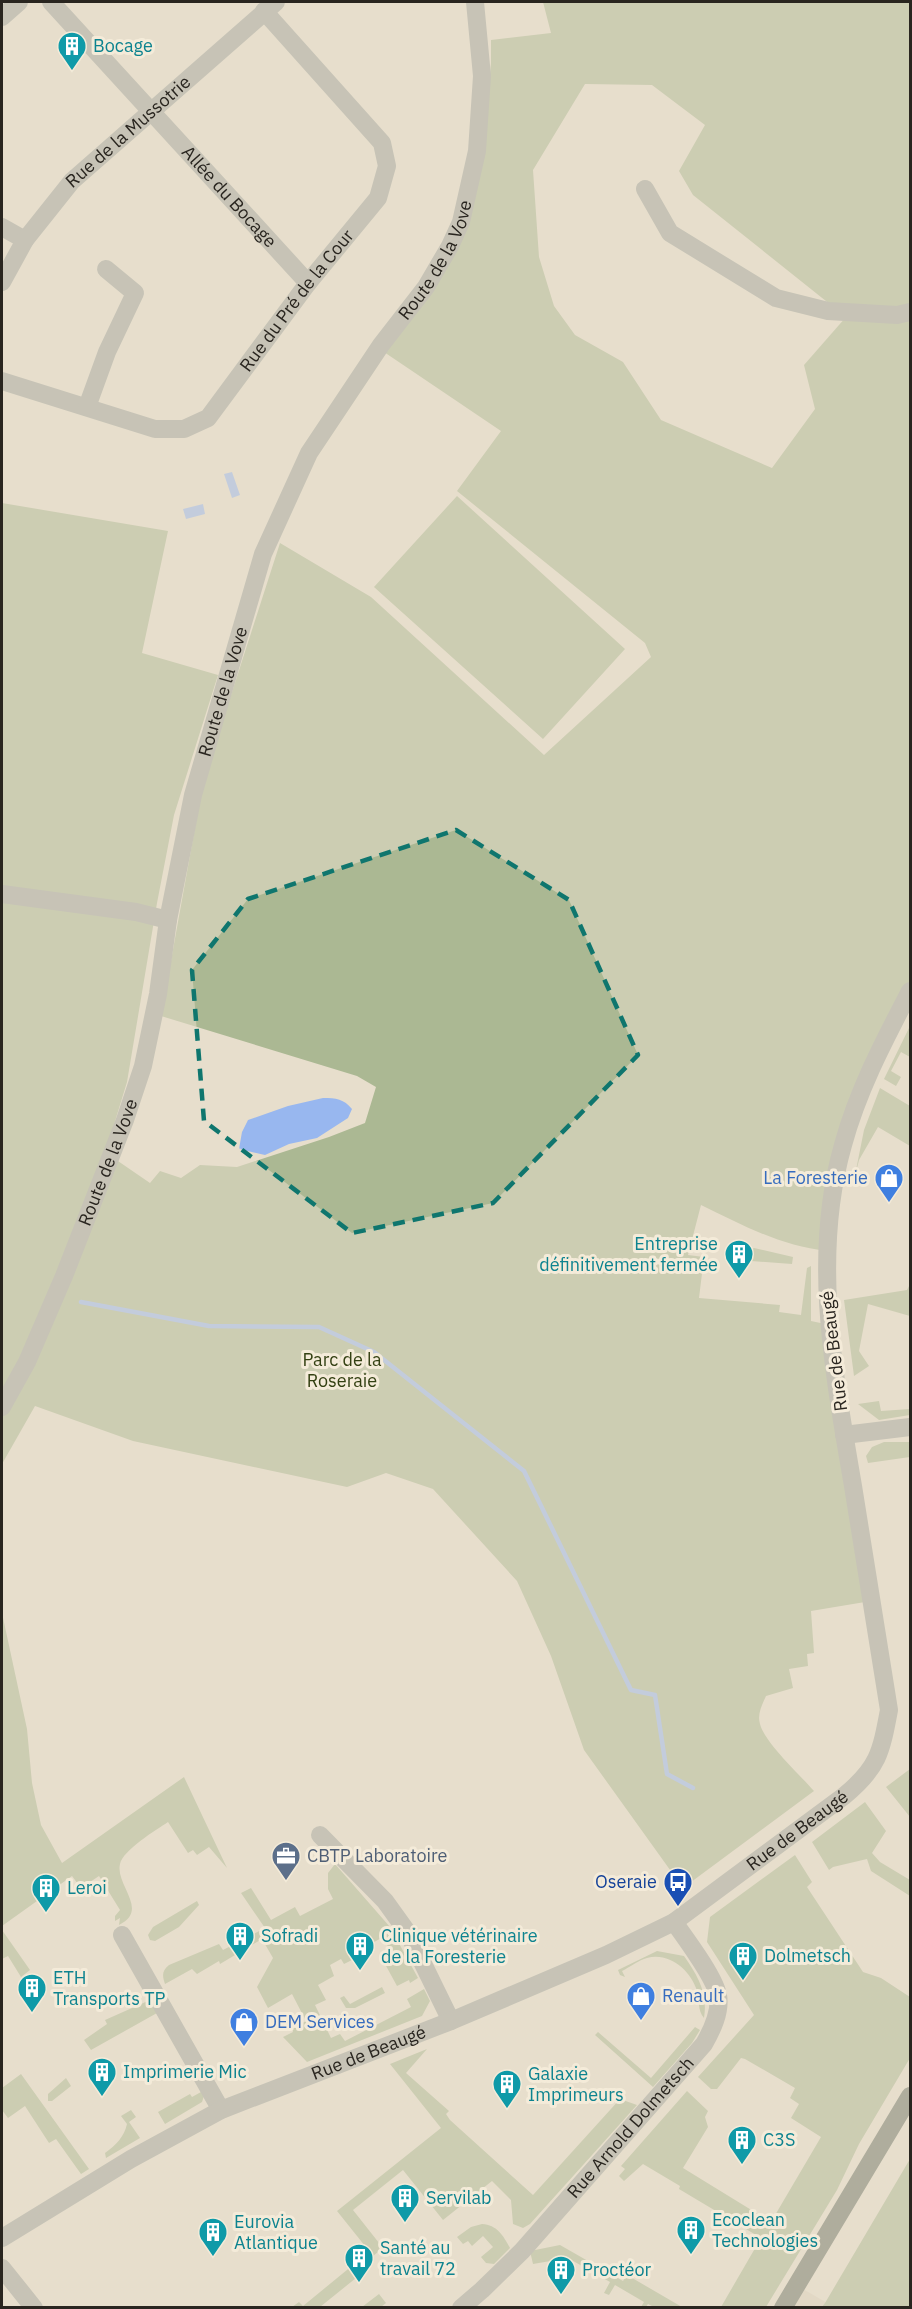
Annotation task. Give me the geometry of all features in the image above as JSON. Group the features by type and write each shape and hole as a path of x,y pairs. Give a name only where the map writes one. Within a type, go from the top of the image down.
{"main road":[{"path":"783,2307 910,2096"}],"street":[{"path":"2,17 20,2"},
{"name":"Allée du Bocage","path":"51,2 308,284"},
{"name":"Route de la Vove","path":"2,1407 27,1362 62,1281 125,1120 143,1066 158,994 168,920 193,795 263,554 309,453 381,345 426,287 461,222 477,151 482,76 475,2"},
{"name":"Rue de la Mussotrie","path":"2,282 25,240 72,181 270,6"},
{"name":"Rue du Pré de la Cour","path":"2,381 155,429 184,429 208,418 308,284 378,198 387,166 382,143 270,6"},
{"path":"645,189 670,233 776,298 828,311 897,315 910,312"},
{"path":"2,226 25,240"},
{"path":"87,407 107,352 135,293 106,269"},
{"path":"2,894 136,912 168,920"},
{"name":"Rue de Beaugé","path":"2,2238 130,2159 221,2110 451,2021 606,1955 674,1922 864,1779 882,1747 889,1710 844,1435 827,1303 826,1264 835,1180 842,1145 860,1093 910,991"},
{"path":"844,1435 910,1427"},
{"path":"320,1835 385,1901 408,1933 451,2021"},
{"name":"Rue Arnold Dolmetsch","path":"461,2307 522,2251 704,2044 713,2028 718,1996 713,1983 674,1922"},
{"path":"122,1935 221,2110"},
{"path":"2,2268 33,2307"}],"highlighted area":[{"path":"456,830 569,900 638,1055 493,1203 352,1233 204,1121 192,970 248,899"}],"shaded area":[{"path":"796,2285 834,2307 783,2308"}],"green space":[{"name":"Parc de la Roseraie","path":"543,2 910,2 910,991 859,1093 827,1251 778,1240 701,1205 688,1255 704,1257 699,1298 780,1305 779,1312 801,1315 807,1268 811,1266 811,1321 830,1325 871,1601 811,1611 814,1653 807,1654 808,1666 789,1669 793,1688 766,1696 760,1710 759,1717 763,1732 814,1791 683,1888 584,1750 551,1656 517,1581 433,1489 386,1473 347,1487 133,1441 35,1406 2,1464 2,503 168,531 142,653 218,675 174,815 127,1082 83,1226 115,1159 150,1183 160,1171 181,1178 200,1165 237,1167 365,1123 376,1087 357,1076 161,1016 200,800 223,720 280,543 371,597 544,755 651,657 645,643 457,491 501,431 384,352 439,278 484,141 491,40 551,33","holes":["585,84 652,85 705,125 679,171 693,195 846,317 804,365 815,409 772,468 661,420 623,362 575,335 554,306 539,257 533,170"]},
{"path":"457,496 625,649 543,739 374,587"},
{"path":"910,1026 910,1057 901,1052 891,1071 901,1077 896,1086 884,1079"},
{"path":"880,1088 910,1106 910,1146 878,1127 859,1160 854,1180 864,1130"},
{"path":"754,1248 793,1257 792,1264 751,1261 747,1252"},
{"path":"910,1284 910,1316 868,1304 859,1351 869,1366 854,1376 844,1300 907,1290"},
{"path":"879,1401 881,1411 910,1409 910,1415 879,1420 858,1404"},
{"path":"884,1442 910,1442 910,1457 868,1463 866,1456 872,1447"},
{"path":"2,1613 27,1729 32,1783 41,1825 62,1863 184,1777 227,1868 209,1847 197,1855 193,1850 188,1853 168,1822 141,1841 122,1859 120,1872 132,1905 132,1912 128,1919 119,1925 120,1918 115,1921 115,1916 120,1910 99,1876 81,1888 72,1876 2,1926"},
{"path":"910,1769 910,1817 886,1787"},
{"path":"865,1802 886,1831 872,1853 880,1862 910,1880 910,1896 871,1871 867,1859 829,1870 812,1842"},
{"path":"795,1855 812,1882 807,1887 863,1972 881,1978 910,1997 910,2058 859,2144 837,2190 766,2307 721,2307 761,2238 679,2189 680,2186 643,2164 624,2181 619,2176 625,2169 621,2166 687,2091 708,2111 705,2117 708,2127 683,2168 771,2222 821,2137 791,2118 799,2104 790,2098 795,2088 745,2059 741,2058 717,2089 711,2089 698,2077 754,2015 707,1942 710,1917"},
{"path":"335,1864 390,1927 418,1978 410,1983 409,1980 397,1986 385,1964 394,1958 383,1937 362,1949 364,1954 344,1964 341,1959 330,1965 334,1976 318,1985 326,2000 315,2005 331,2038 340,2034 345,2041 411,2007 407,1999 424,1989 430,2001 422,2016 307,2062 283,2037 306,2021 292,1994 268,2008 257,1987 273,1958 262,1939 220,1964 219,1961 197,1974 192,1969 165,1984 163,1973 169,1965 219,1944 223,1950 265,1928 241,1893 251,1888 271,1920 295,1907 300,1916 333,1899 328,1889 328,1873"},
{"path":"197,1901 199,1905 179,1927 155,1941 150,1940 148,1935 153,1927"},
{"path":"2,1930 30,1970 21,1977 8,1956 2,1959"},
{"path":"657,1951 684,1956 701,1985 705,2001 704,2018 700,2012 698,1995 690,1977 685,1970 671,1961 656,1957 647,1958 622,1971 625,1977 620,1975 618,1970"},
{"path":"382,1987 385,1993 355,2008 346,2008 340,1998 344,1996 350,2004"},
{"path":"150,2000 157,2013 91,2050 84,2040 107,2024 105,2020"},
{"path":"695,2027 700,2030 692,2043 653,2087 595,2035 598,2032 651,2078"},
{"path":"427,2049 406,2073 449,2111 446,2114 450,2120 533,2195 620,2099 637,2105 530,2224 523,2228 513,2224 511,2200 492,2181 443,2220 403,2170 353,2210 383,2248 373,2256 337,2211 441,2128 390,2064"},
{"path":"21,2074 89,2169 81,2174 56,2139 49,2143 25,2106 8,2118 2,2110 2,2088"},
{"path":"66,2078 71,2086 52,2101 48,2101 48,2094"},
{"path":"201,2092 204,2096 202,2102 165,2124 158,2112 190,2094 192,2097"},
{"path":"131,2110 136,2117 129,2122 140,2138 106,2158 105,2153 113,2147 126,2129 127,2124 121,2116"},
{"path":"910,2159 910,2307 822,2307 825,2303"},
{"path":"482,2224 492,2226 499,2232 510,2248 494,2264 486,2263 481,2257 493,2247 483,2236 472,2246 468,2241 463,2244 457,2237 471,2227"},
{"path":"560,2245 623,2281 627,2275 682,2307 654,2307 648,2304 646,2307 641,2307 644,2302 615,2285 609,2295 604,2293 610,2282 568,2258 533,2264 530,2251"},
{"path":"353,2265 361,2274 320,2307 292,2307 299,2302 303,2306"},
{"path":"379,2294 386,2303 381,2307 362,2307"}],"water":[{"path":"232,472 240,495 232,498 224,474"},
{"path":"203,504 205,514 186,519 183,509"},
{"path":"323,1098 346,1103 352,1109 348,1118 317,1138 289,1144 265,1155 239,1149 242,1132 248,1120 288,1106"}],"waterway":[{"path":"81,1302 209,1326 319,1327 374,1352 524,1471 631,1690 655,1695 667,1774 693,1788"}],"place":[{"name":"Bocage","path":"72,72"},
{"name":"La Foresterie","path":"889,1204"},
{"name":"Entreprise définitivement fermée","path":"739,1280"},
{"name":"CBTP Laboratoire","path":"286,1882"},
{"name":"Oseraie","path":"678,1908"},
{"name":"Leroi","path":"46,1914"},
{"name":"Sofradi","path":"240,1962"},
{"name":"Clinique vétérinaire de la Foresterie","path":"360,1972"},
{"name":"Dolmetsch","path":"743,1982"},
{"name":"ETH Transports TP","path":"32,2014"},
{"name":"Renault","path":"641,2022"},
{"name":"DEM Services","path":"244,2048"},
{"name":"Imprimerie Mic","path":"102,2098"},
{"name":"Galaxie Imprimeurs","path":"507,2110"},
{"name":"C3S","path":"742,2166"},
{"name":"Servilab","path":"405,2224"},
{"name":"Ecoclean Technologies","path":"691,2256"},
{"name":"Eurovia Atlantique","path":"213,2258"},
{"name":"Santé au travail 72","path":"359,2284"},
{"name":"Proctéor","path":"561,2296"}]}
